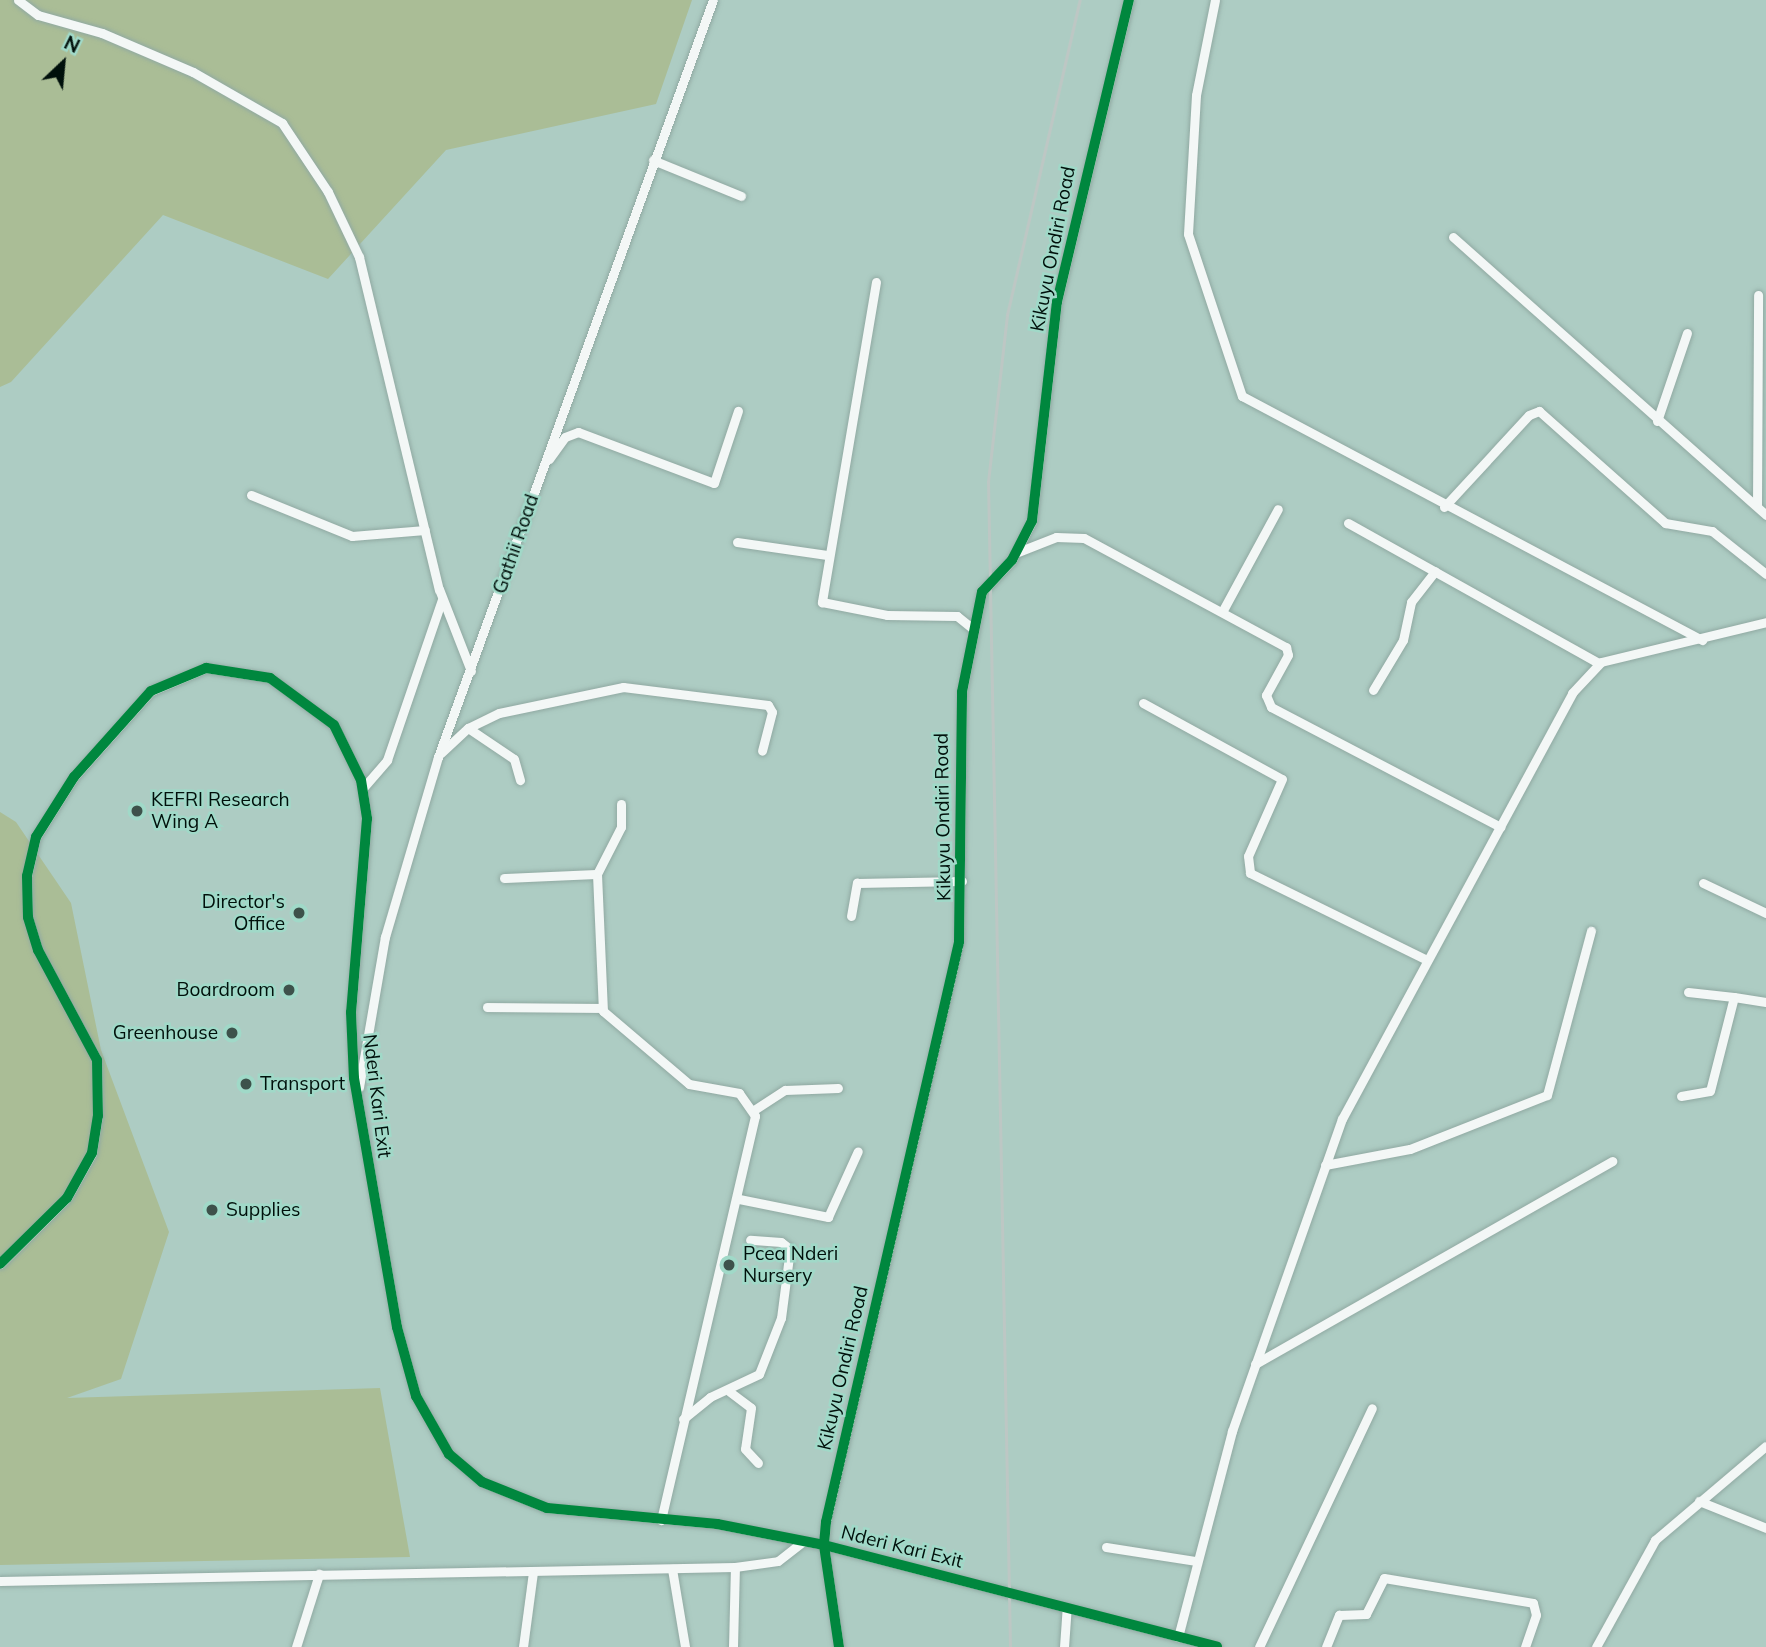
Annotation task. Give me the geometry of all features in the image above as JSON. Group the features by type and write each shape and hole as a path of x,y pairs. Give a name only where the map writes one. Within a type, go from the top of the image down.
{"street":[{"path":"18,0 38,15 102,33 193,72 282,122 328,192 359,257 442,599 471,671"},
{"name":"Gathii Road","path":"357,1098 385,937 438,757 713,0"},
{"name":"Kikuyu Ondiri Road","path":"839,1647 824,1545 955,967 962,881 957,757 974,630 982,592 1018,552 1032,521 1062,273 1129,0"},
{"path":"1215,0 1196,95 1188,234 1237,383 1249,404 1444,508 1702,640"},
{"path":"653,160 741,196"},
{"path":"1453,237 1657,421 1766,515"},
{"path":"876,282 827,555 825,605 957,616 974,630"},
{"path":"1757,506 1758,295"},
{"path":"1657,421 1687,333"},
{"path":"544,465 565,437 578,432 714,482 738,411"},
{"path":"1444,508 1529,415 1539,411 1665,523 1712,531 1766,574"},
{"path":"251,495 352,536 425,530"},
{"path":"1222,612 1279,509"},
{"path":"1348,523 1599,663"},
{"path":"1018,552 1056,537 1084,538 1289,649 1266,695 1270,707 1501,827"},
{"path":"737,542 827,555"},
{"path":"1373,690 1403,640 1412,602 1434,571"},
{"path":"363,788 387,760 442,599"},
{"path":"1178,1637 1195,1560 1255,1364 1325,1165 1362,1074 1501,827 1572,693 1599,663 1702,640 1766,622"},
{"name":"Nderi Kari Exit","path":"0,1264 67,1198 97,1133 97,1060 38,950 28,917 31,853 58,798 141,700 206,668 270,678 304,699 342,736 363,788 366,837 351,1035 357,1098 397,1327 416,1396 441,1444 471,1475 532,1503 824,1545 1217,1647"},
{"path":"438,757 468,728 537,703 606,688 645,689 768,705 772,712 762,751"},
{"path":"1143,703 1282,779 1248,856 1250,873 1425,959"},
{"path":"468,728 514,759 520,780"},
{"path":"621,804 621,827 597,874 601,1008 630,1039 689,1084 739,1093 754,1110"},
{"path":"504,878 597,874"},
{"path":"850,916 857,883 962,881"},
{"path":"1703,883 1766,913"},
{"path":"1325,1165 1410,1149 1547,1095 1591,931"},
{"path":"1688,992 1766,1002"},
{"path":"1681,1096 1710,1091 1734,997"},
{"path":"486,1007 601,1008"},
{"path":"662,1520 683,1419 739,1199 754,1110 785,1090 838,1088"},
{"path":"739,1199 828,1217 858,1151"},
{"path":"1255,1364 1612,1161"},
{"path":"683,1419 710,1397 730,1392 762,1368 792,1267 790,1249 781,1242 750,1240"},
{"path":"730,1392 751,1408 745,1449 758,1463"},
{"path":"1259,1647 1372,1408"},
{"path":"1596,1647 1644,1552 1699,1501 1766,1446"},
{"path":"1699,1501 1766,1528"},
{"path":"0,1581 735,1567 778,1561 802,1542"},
{"path":"1106,1547 1195,1560"},
{"path":"733,1647 735,1567"},
{"path":"672,1569 685,1647"},
{"path":"523,1647 533,1572"},
{"path":"296,1647 319,1574"},
{"path":"1326,1647 1339,1615 1366,1614 1384,1578 1534,1603 1536,1615 1525,1647"},
{"path":"1064,1647 1067,1608"}],"green space":[{"path":"0,0 692,0 656,104 446,150 328,279 163,215 11,382 0,387"},
{"path":"0,812 16,822 71,903 101,1050 169,1232 121,1379 67,1398 380,1388 410,1557 0,1565"}],"railway":[{"path":"1010,1647 988,482 1007,315 1080,0"}],"cycle path":[{"path":"839,1647 824,1545 826,1522 959,942 962,692 982,592 1012,560 1032,521 1057,302 1129,0"},
{"path":"0,1264 67,1198 92,1153 98,1116 97,1060 38,950 28,917 27,876 36,837 74,777 151,691 206,668 270,678 334,725 361,780 367,819 351,1012 354,1078 397,1327 416,1396 449,1454 482,1482 547,1508 717,1524 824,1545 1217,1647"}],"place":[{"name":"KEFRI Research Wing A","path":"137,811"},
{"name":"Director's Office","path":"299,913"},
{"name":"Boardroom","path":"289,990"},
{"name":"Greenhouse","path":"232,1033"},
{"name":"Transport","path":"246,1084"},
{"name":"Supplies","path":"212,1210"},
{"name":"Pcea Nderi Nursery","path":"729,1265"}]}
